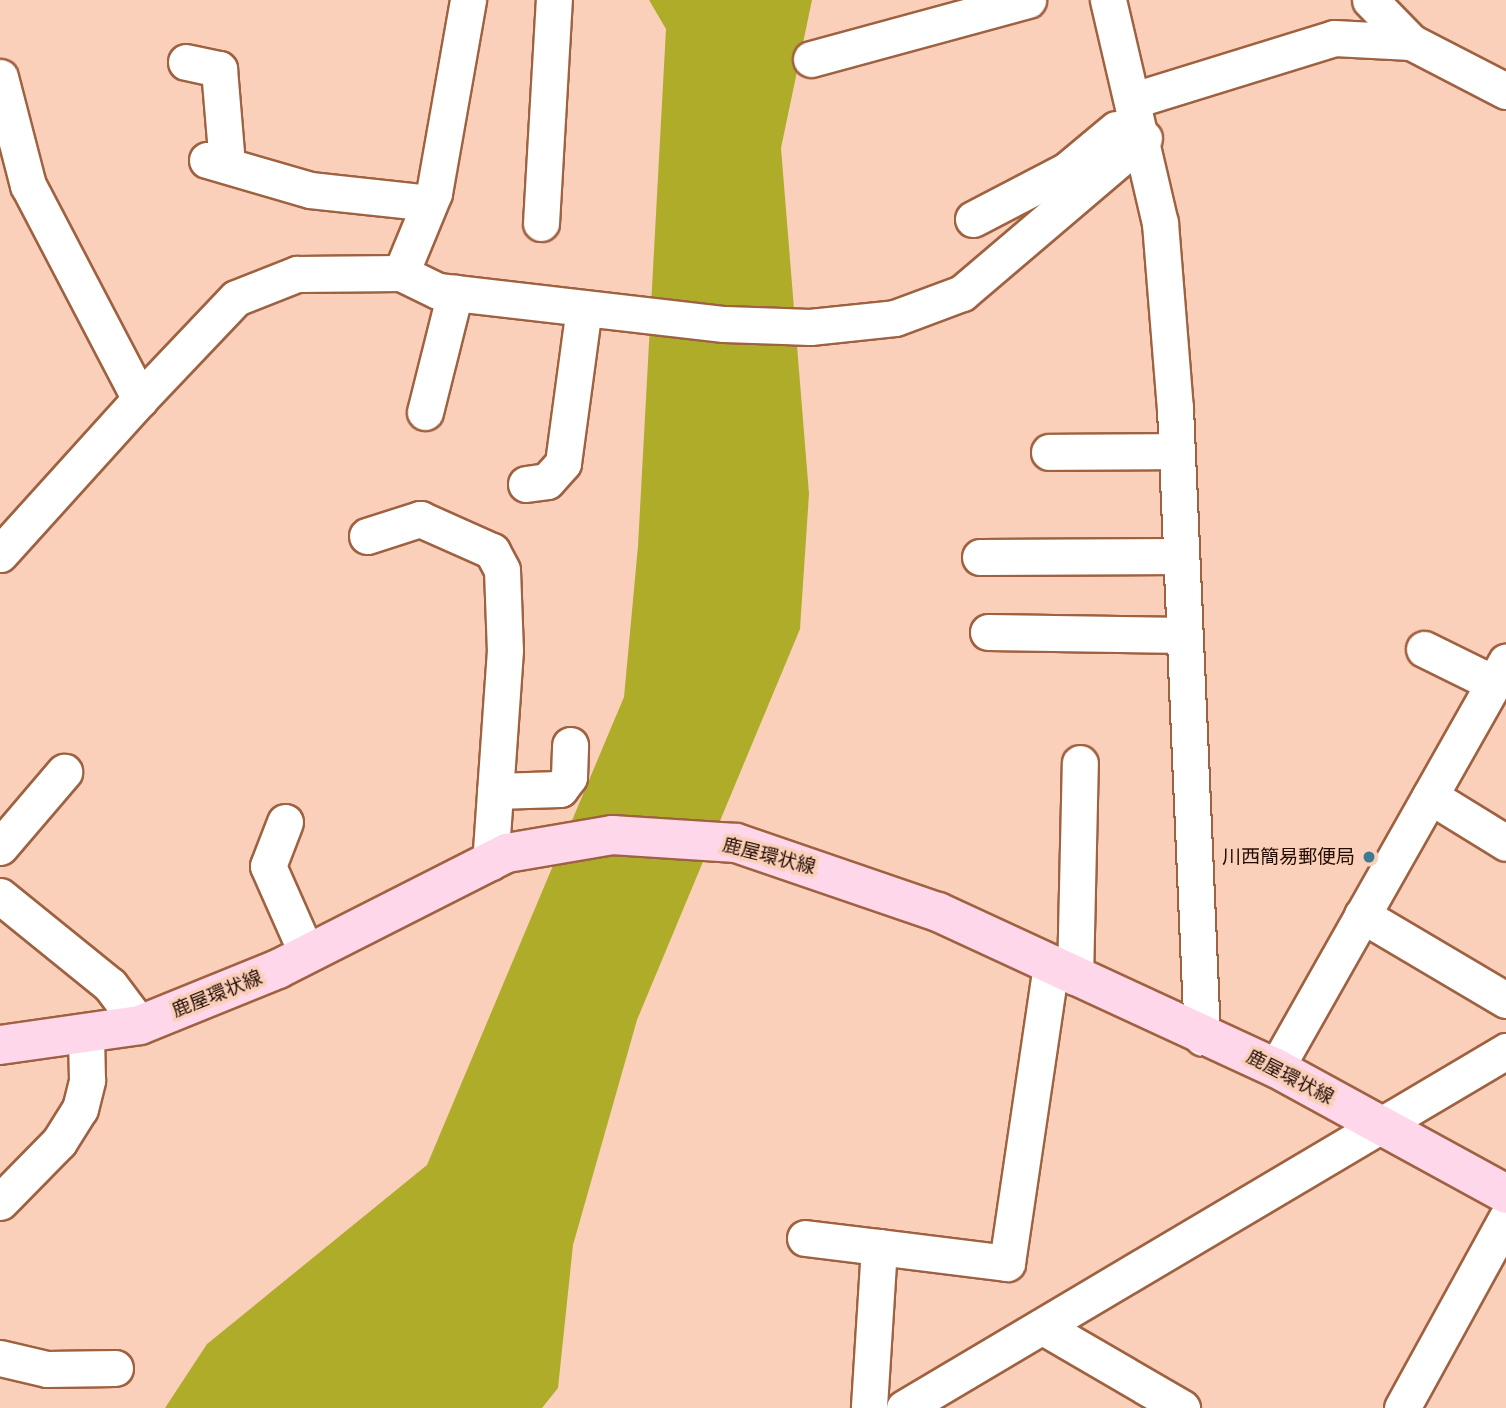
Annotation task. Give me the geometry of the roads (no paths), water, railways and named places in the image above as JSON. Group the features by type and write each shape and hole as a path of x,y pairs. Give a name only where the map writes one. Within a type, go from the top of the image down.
{"main road":[{"name":"鹿屋環状線","path":"0,1045 86,1036 141,1024 307,954 490,862 612,835 736,843 938,912 1202,1037 1276,1068 1506,1195"}],"street":[{"path":"401,272 429,204 467,0"},
{"path":"541,223 555,0"},
{"path":"811,59 1028,0"},
{"path":"1370,0 1410,42 1506,91"},
{"path":"1112,3 1160,223 1177,451 1202,1037"},
{"path":"973,219 1090,155 1138,116 1298,45 1334,38 1410,42"},
{"path":"186,62 219,69 217,163 310,190 429,204"},
{"path":"0,77 27,186 140,399"},
{"path":"0,554 140,399 236,298 262,284 297,274 401,272 455,293 761,325 895,317 962,293 1138,116"},
{"path":"425,412 455,293"},
{"path":"526,484 547,481 563,463 584,308"},
{"path":"1049,452 1177,451"},
{"path":"367,536 420,519 492,551 502,570 505,650 490,862"},
{"path":"980,557 1181,556"},
{"path":"988,632 1185,635"},
{"path":"1276,1068 1500,672 1424,649"},
{"path":"495,791 560,789 569,777 570,745"},
{"path":"806,1238 1007,1263 1063,971 1080,763"},
{"path":"0,846 64,772"},
{"path":"1430,796 1506,843"},
{"path":"285,822 268,866 307,954"},
{"path":"0,895 110,985 141,1024"},
{"path":"1362,915 1506,1000"},
{"path":"0,1202 58,1142 80,1109 88,1080 86,1036"},
{"path":"904,1408 1384,1126 1506,1051"},
{"path":"1402,1408 1506,1219"},
{"path":"869,1408 865,1387 879,1247"},
{"path":"1043,1327 1182,1408"},
{"path":"0,1358 47,1369 116,1368"}],"place":[{"name":"川西簡易郵便局","path":"1369,857"}]}
